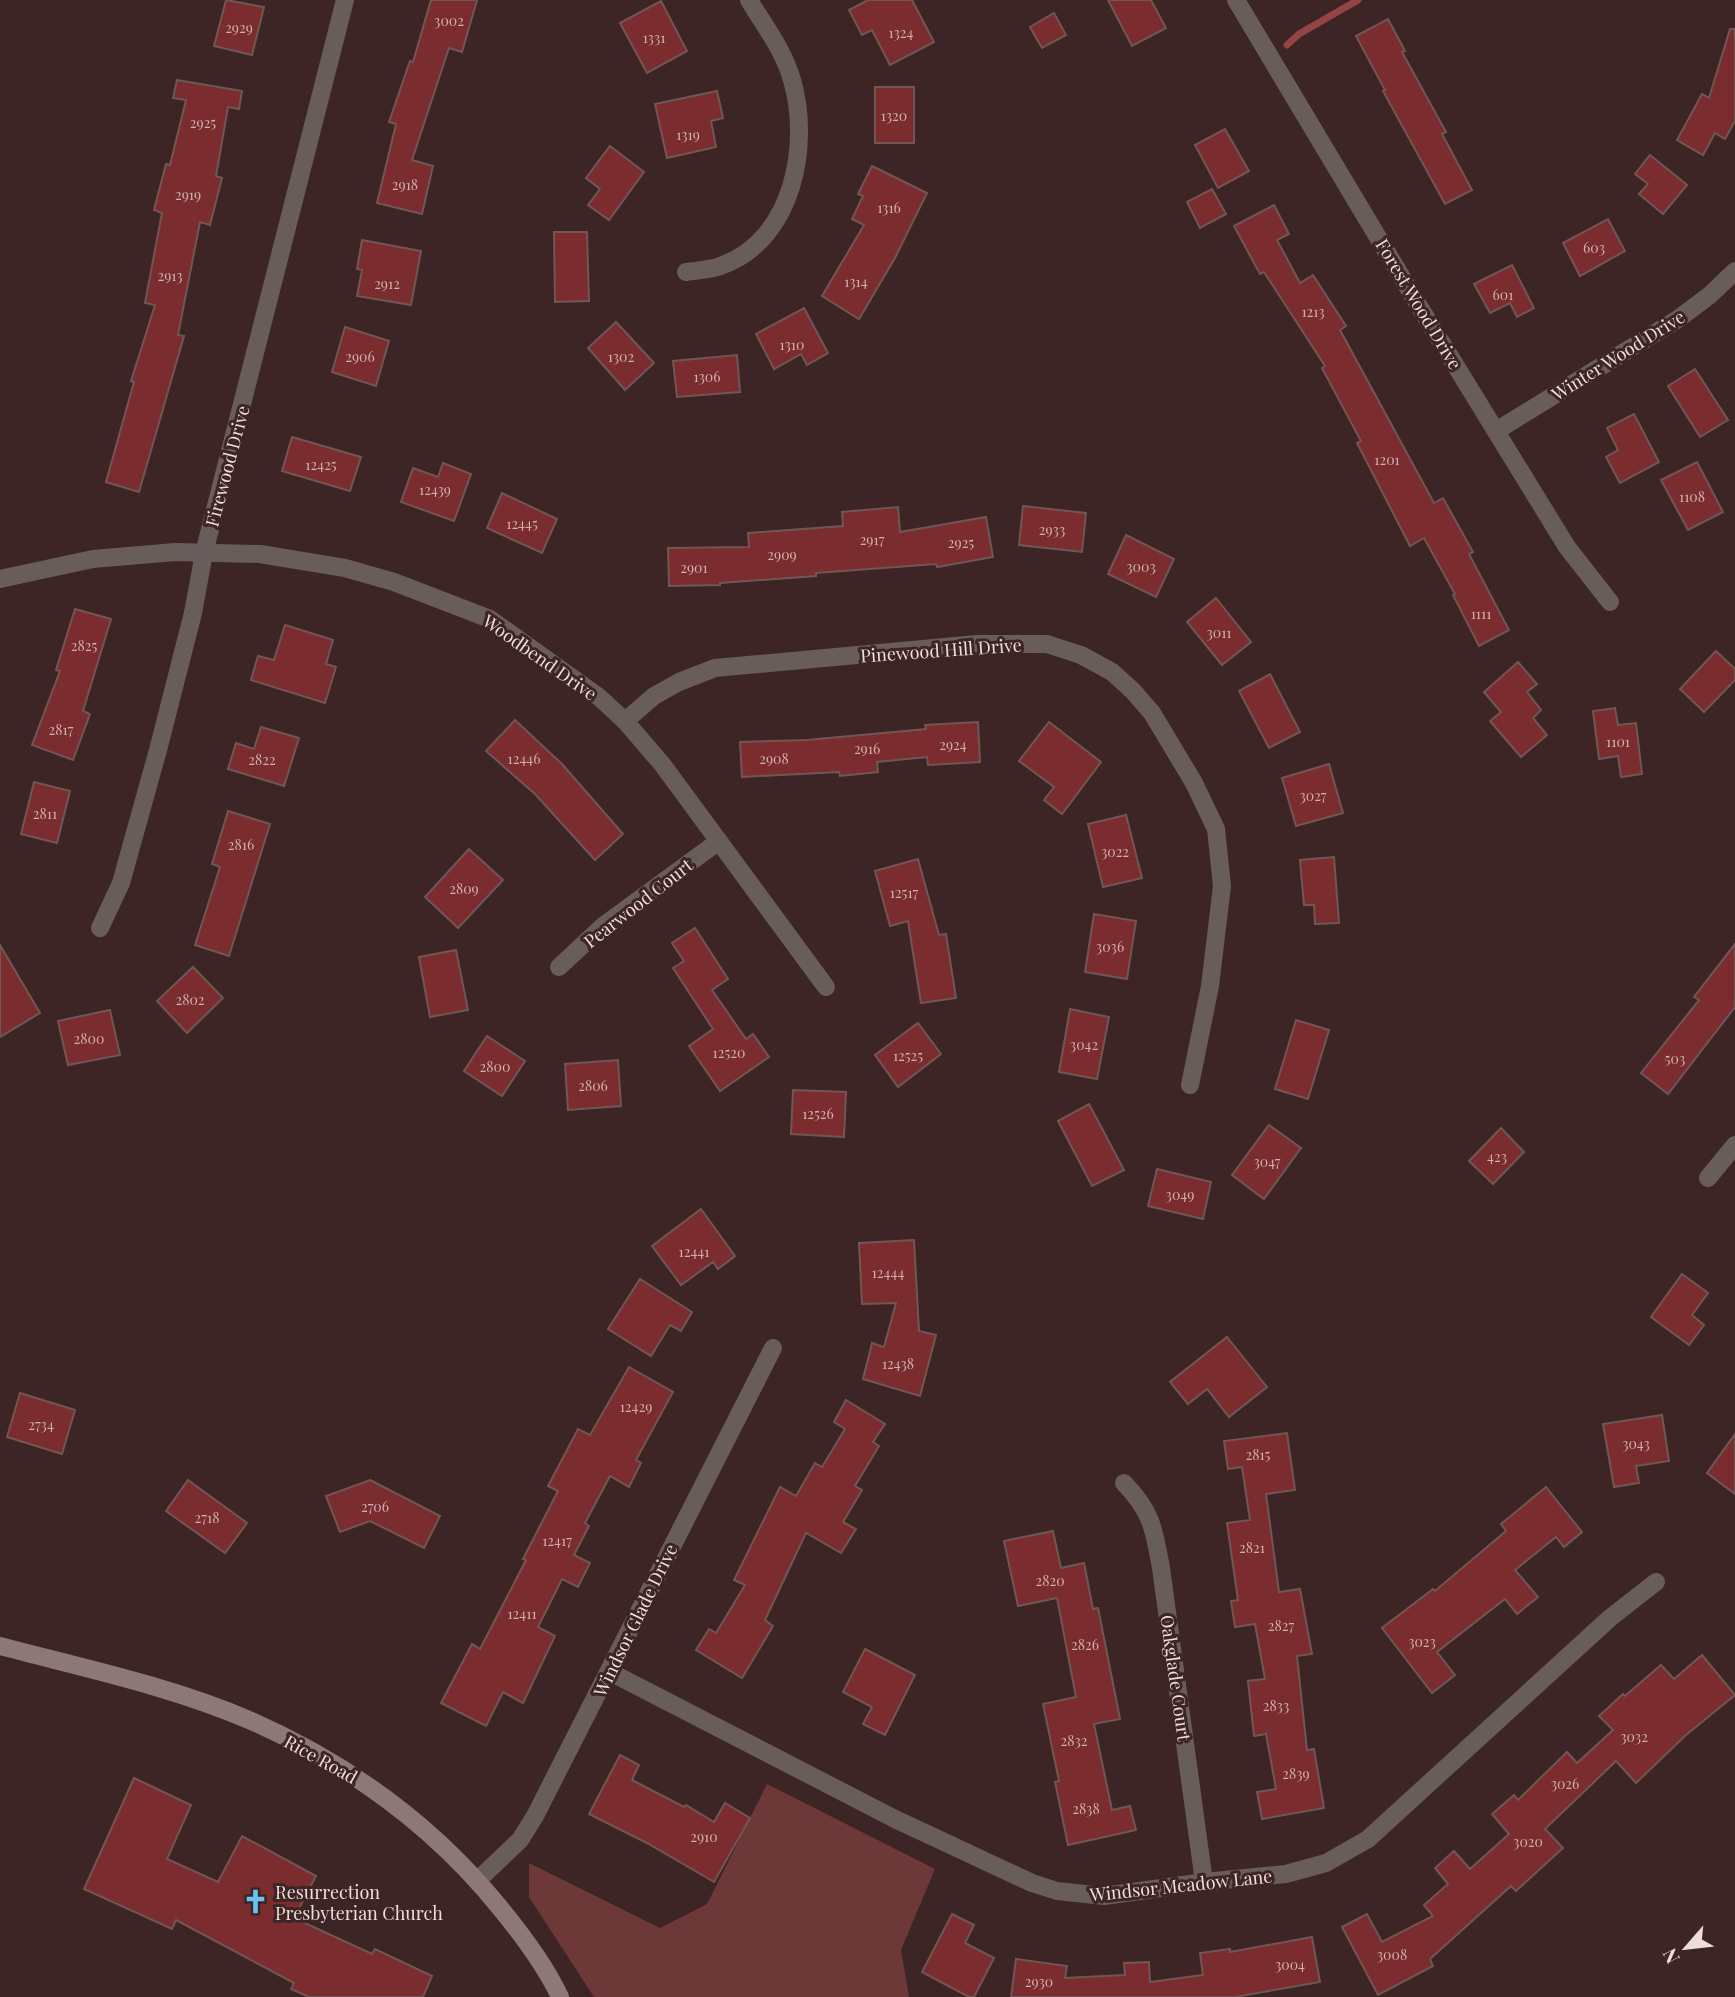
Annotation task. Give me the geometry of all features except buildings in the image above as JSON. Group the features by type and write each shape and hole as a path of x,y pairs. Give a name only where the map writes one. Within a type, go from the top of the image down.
{"street":[{"name":"Firewood Drive","path":"100,928 121,883 158,750 193,613 204,553 345,0"},
{"path":"686,272 722,266 744,254 761,239 779,216 794,177 800,134 792,80 779,50 749,0"},
{"name":"Forest Wood Drive","path":"1236,0 1567,547 1610,602"},
{"name":"Winter Wood Drive","path":"1496,431 1678,319 1710,295 1735,271"},
{"name":"Woodbend Drive","path":"0,579 93,559 175,552 260,554 345,568 394,582 448,601 490,620 599,697 625,722 662,764 826,987"},
{"name":"Pinewood Hill Drive","path":"625,722 654,696 679,682 715,668 977,644 1047,644 1081,655 1112,672 1152,713 1194,783 1216,829 1222,886 1210,986 1190,1085"},
{"name":"Pearwood Court","path":"559,967 603,926 719,841"},
{"path":"1707,1178 1735,1145"},
{"name":"Windsor Glade Drive","path":"478,1880 520,1840 610,1672 686,1516 773,1348"},
{"name":"Oakglade Court","path":"1124,1483 1140,1499 1152,1522 1161,1568 1204,1882"},
{"name":"Windsor Meadow Lane","path":"610,1672 895,1819 1032,1884 1057,1891 1104,1896 1309,1870 1326,1863 1368,1839 1610,1619 1656,1583"},
{"name":"Rice Road","path":"0,1646 196,1701 270,1731 324,1758 390,1801 478,1880 519,1931 560,1997"}],"shaded area":[{"path":"767,1784 935,1869 901,1950 909,1997 594,1997 529,1897 529,1863 660,1928 707,1904"}],"waterway":[{"path":"1287,45 1299,34 1358,0"}],"place":[{"name":"Resurrection Presbyterian Church","path":"255,1902"}]}
